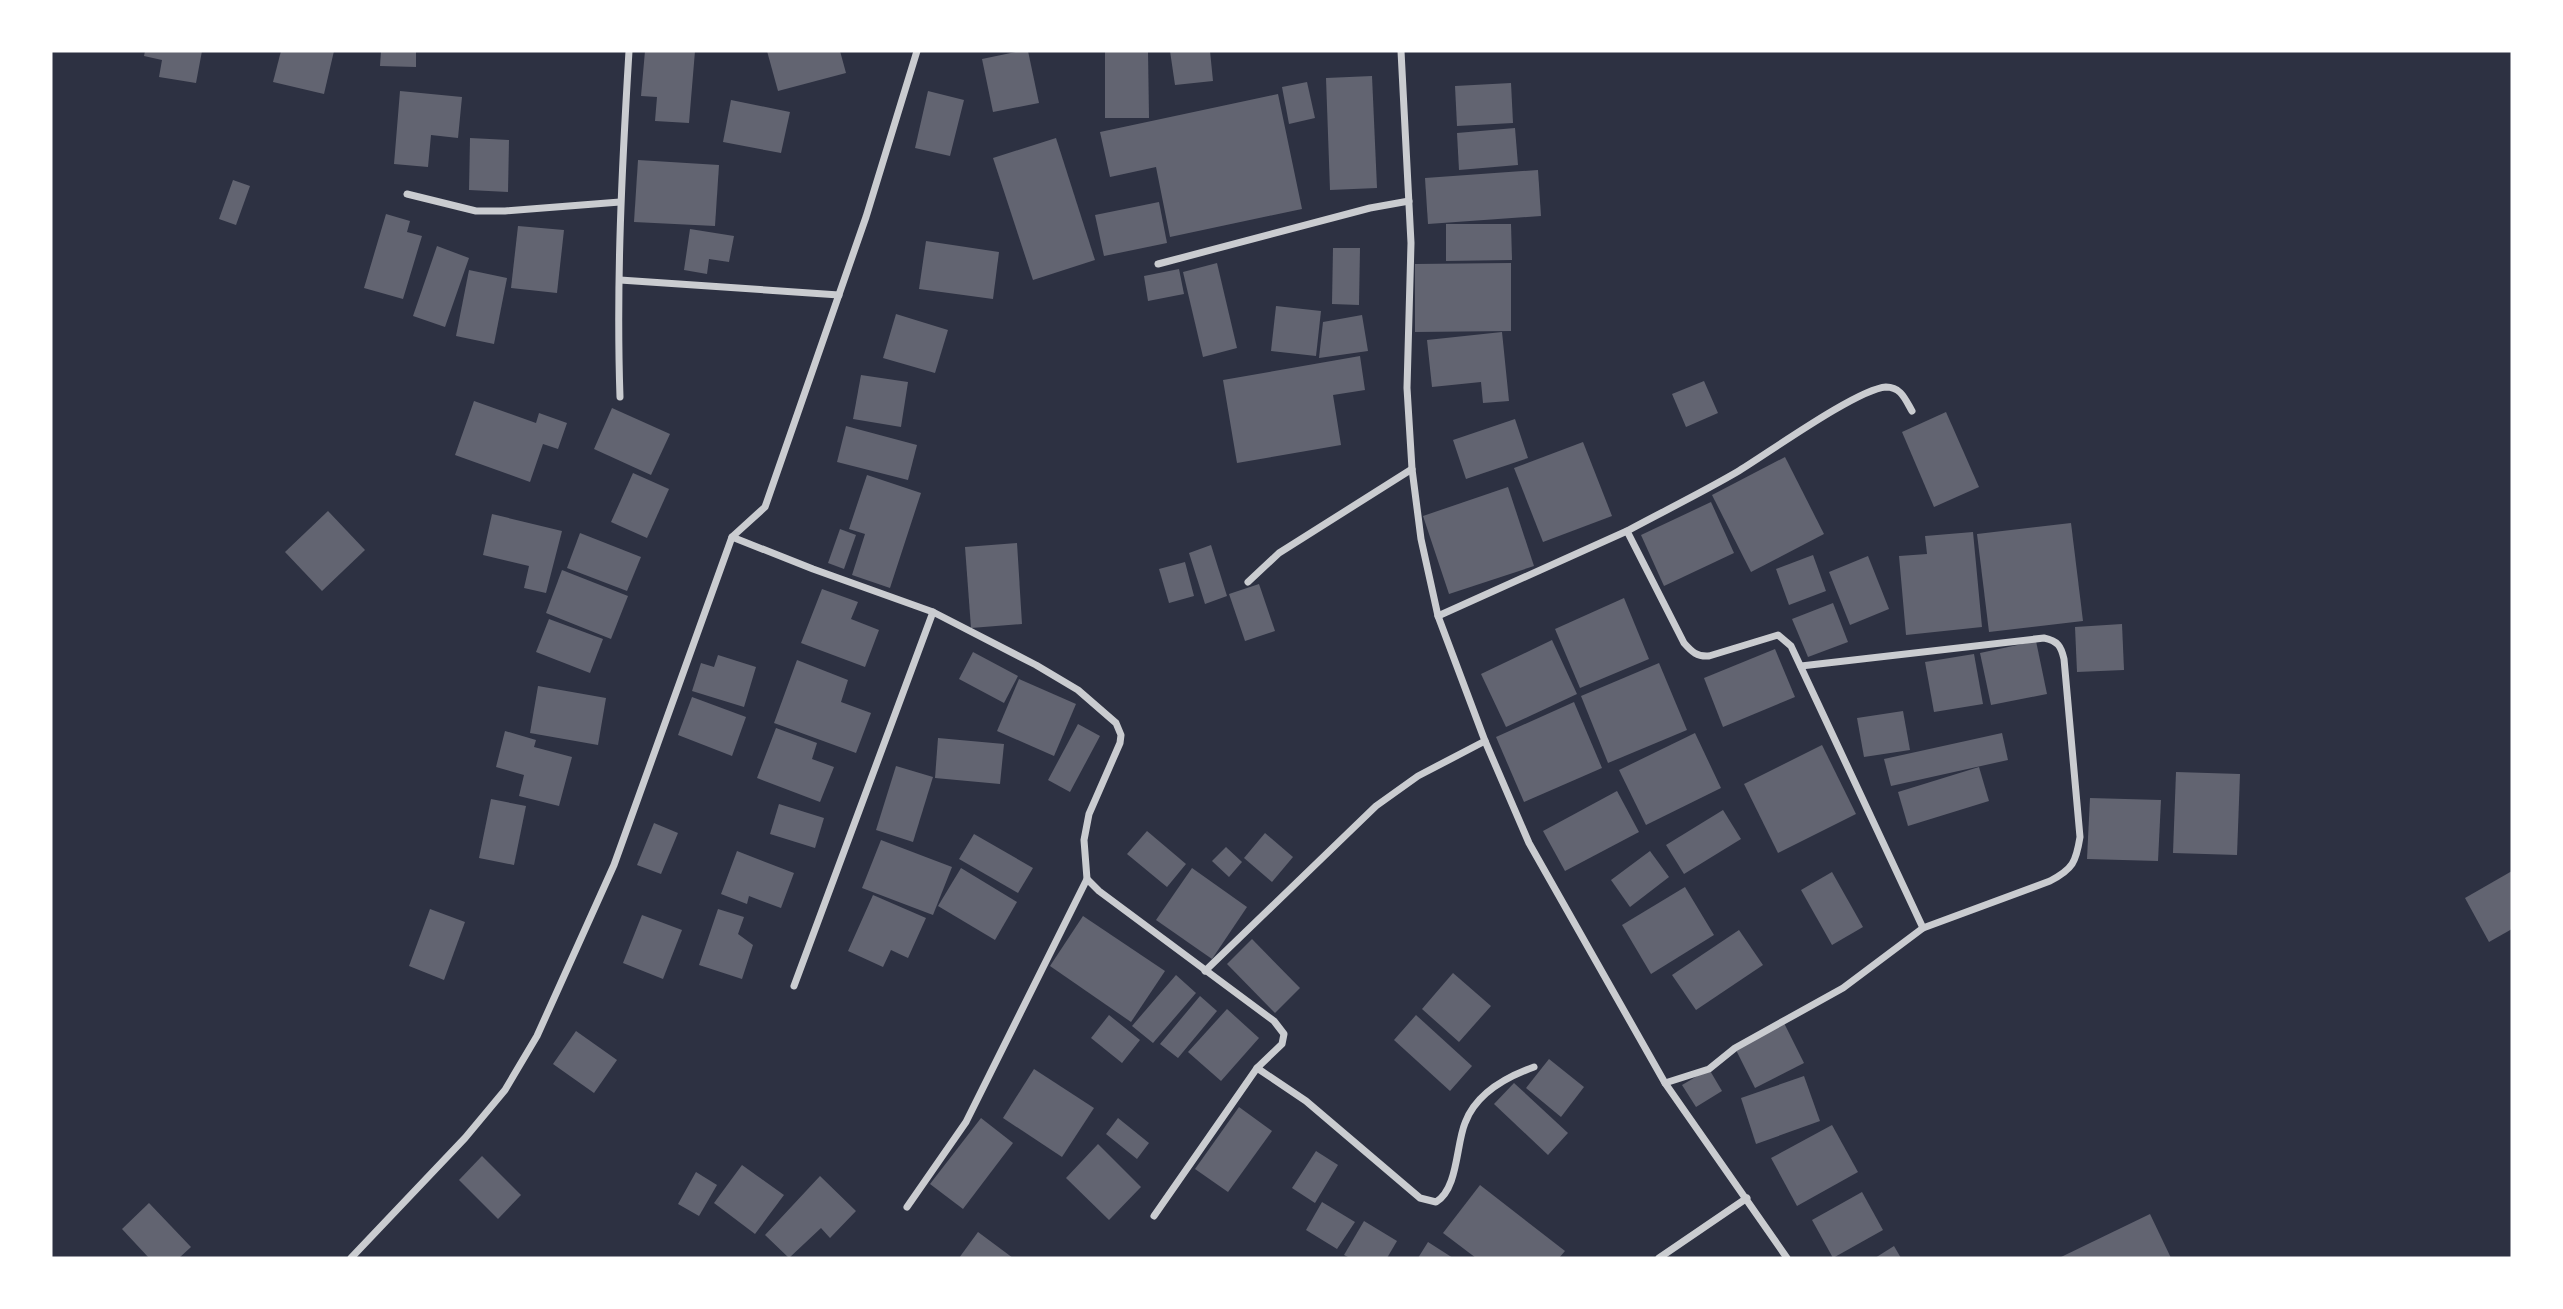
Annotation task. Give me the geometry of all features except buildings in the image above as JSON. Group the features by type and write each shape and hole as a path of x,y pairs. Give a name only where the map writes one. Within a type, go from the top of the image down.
{"street":[{"path":"620,397 621,202 629,51"},
{"path":"351,1258 466,1138 505,1090 537,1035 614,864 732,537 765,507 866,217 917,51"},
{"path":"1401,51 1411,243 1407,387 1412,470 1421,539 1438,617 1485,741 1529,843 1665,1083 1787,1258"},
{"path":"407,194 475,211 621,202"},
{"path":"1158,264 1370,208 1409,201"},
{"path":"620,280 839,295"},
{"path":"1438,617 1628,531 1736,472 1839,408 1877,389 1895,388 1901,392 1912,411"},
{"path":"1248,582 1279,553 1412,470"},
{"path":"1628,531 1684,643 1692,652 1700,657 1709,656 1778,635 1791,646 1923,928"},
{"path":"732,537 933,612 1078,690 1120,729 1120,743 1089,814 1084,840 1087,879 966,1122 906,1207"},
{"path":"794,986 933,612"},
{"path":"1665,1083 1709,1069 1735,1048 1843,988 1923,928 2050,881 2066,872 2077,858 2080,836 2064,659 2061,647 2055,640 2044,638 1801,666"},
{"path":"1205,971 1376,806 1418,776 1485,741"},
{"path":"1087,879 1280,1028 1284,1034 1282,1044 1257,1068 1154,1216"},
{"path":"1257,1068 1306,1101 1420,1198 1436,1202 1448,1191 1465,1122 1477,1102 1492,1087 1534,1067"},
{"path":"1659,1258 1747,1198"}]}
